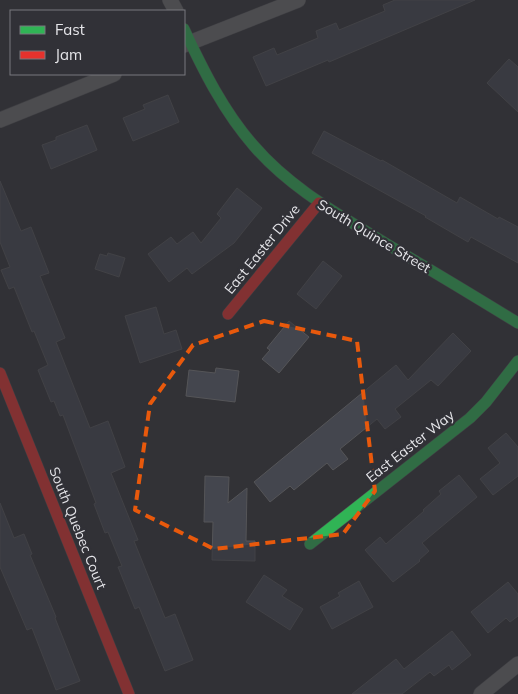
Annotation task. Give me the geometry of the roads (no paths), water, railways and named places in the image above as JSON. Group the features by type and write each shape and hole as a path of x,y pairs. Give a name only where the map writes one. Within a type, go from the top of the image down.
{"street":[{"path":"186,39 298,0"},
{"name":"South Quince Street","path":"186,39 224,103 253,145 297,188 319,204 518,323"},
{"path":"0,120 112,75"},
{"name":"East Easter Drive","path":"228,314 319,204"},
{"name":"East Easter Way","path":"310,544 470,418 486,402 518,361"},
{"name":"South Quebec Court","path":"0,374 129,694"},
{"path":"481,694 518,664"}]}
